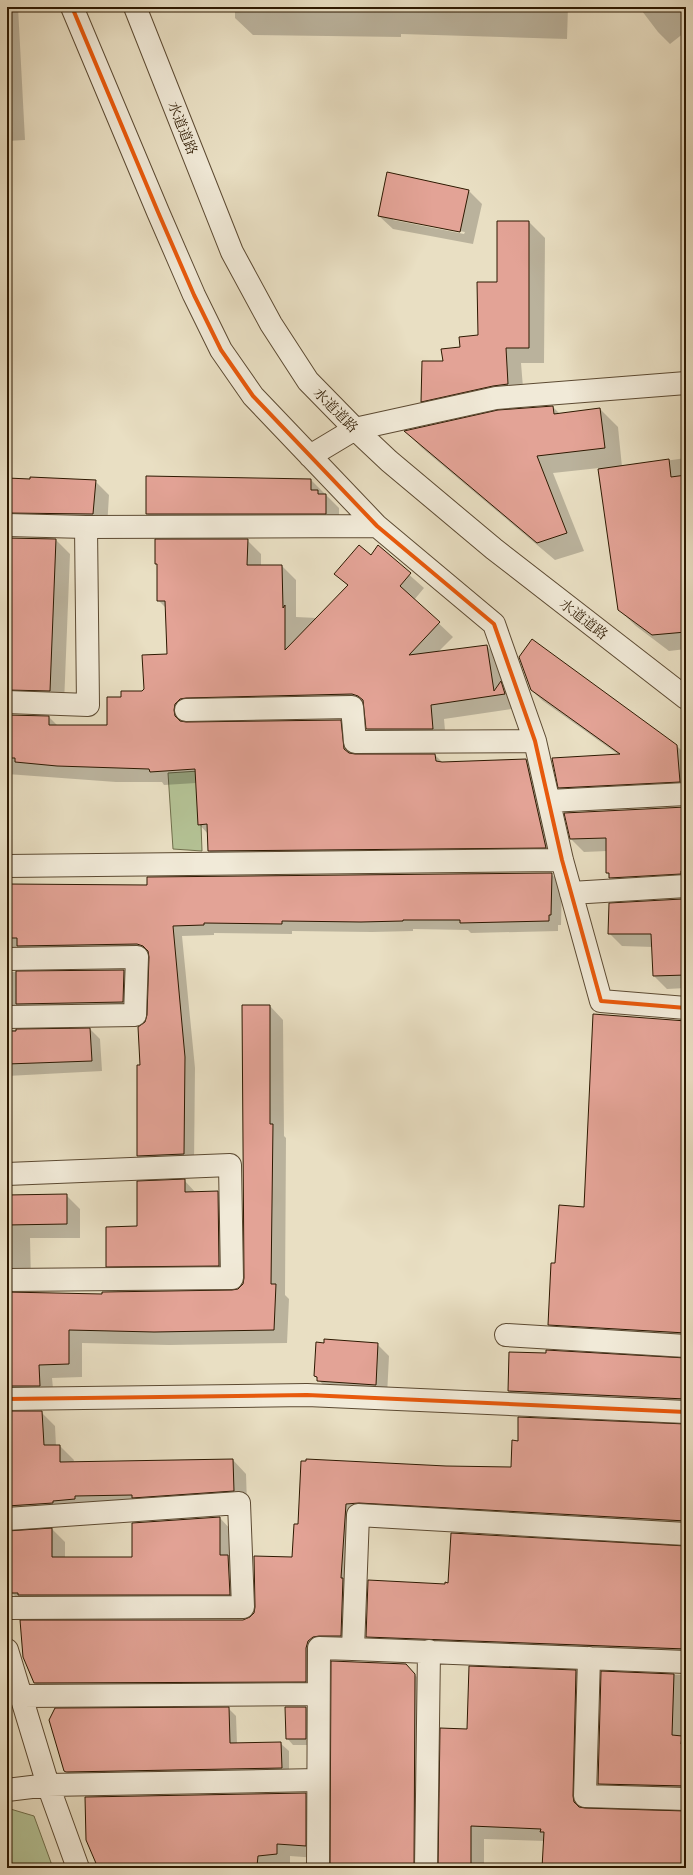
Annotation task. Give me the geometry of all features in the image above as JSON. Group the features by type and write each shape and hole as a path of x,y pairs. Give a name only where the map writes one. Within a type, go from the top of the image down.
{"street":[{"path":"72,7 194,295 221,350 253,396 377,526 494,624 535,741 562,860 601,1001 686,1008"},
{"name":"水道道路","path":"135,7 232,252 271,324 308,381 389,461 494,549 686,698"},
{"path":"310,456 355,429 496,398 686,383"},
{"path":"7,525 86,527 377,526"},
{"path":"7,702 88,705 86,527"},
{"path":"186,710 352,707 355,742 535,741"},
{"path":"549,801 686,794"},
{"path":"7,866 562,860"},
{"path":"571,892 686,886"},
{"path":"7,959 137,957 135,1015 7,1017"},
{"path":"7,1174 230,1165 232,1278 7,1280"},
{"path":"506,1335 686,1346"},
{"path":"7,1399 307,1395 686,1412"},
{"path":"7,1519 239,1503 243,1607 7,1608"},
{"path":"353,1649 358,1515 686,1534"},
{"path":"318,1868 318,1648 429,1651 686,1662"},
{"path":"7,1650 48,1785 78,1868"},
{"path":"426,1868 429,1651"},
{"path":"588,1658 584,1796 686,1799"},
{"path":"21,1696 318,1694"},
{"path":"7,1790 48,1785 318,1780"}],"green space":[{"path":"199,771 202,851 173,849 168,773"},
{"path":"7,1808 34,1816 53,1868 7,1868"}],"building":[{"path":"387,172 469,190 460,232 378,216"},
{"path":"497,221 529,221 529,348 506,348 508,384 421,402 422,361 443,361 441,349 460,347 459,337 478,335 477,282 497,282"},
{"path":"553,406 554,414 600,408 605,448 537,456 567,533 537,543 404,431 498,410"},
{"path":"669,459 671,477 686,475 686,632 652,635 618,610 598,469"},
{"path":"146,476 311,479 311,490 318,490 318,494 326,494 326,514 146,514"},
{"path":"30,477 96,480 93,514 7,513 7,478 30,479"},
{"path":"7,538 56,539 50,691 7,690"},
{"path":"155,539 248,539 247,565 282,565 283,608 285,605 285,650 348,585 334,574 359,545 371,555 378,545 411,573 400,586 440,622 409,655 487,645 494,691 501,681 505,694 431,705 433,729 366,729 363,700 352,694 186,698 180,699 175,704 175,716 180,721 186,722 341,720 344,749 349,753 435,754 436,761 442,762 526,759 546,848 208,851 207,824 198,825 195,769 150,772 149,769 57,766 15,762 15,758 7,758 7,715 49,716 49,725 107,725 107,697 121,697 121,691 142,691 144,689 142,655 167,654 165,601 157,601"},
{"path":"532,639 677,745 680,782 558,788 552,758 620,754 531,690 519,657"},
{"path":"686,807 686,871 681,871 681,874 609,878 609,873 606,873 606,838 570,839 564,813"},
{"path":"552,873 551,915 549,915 549,921 460,923 460,920 361,922 282,921 282,924 204,923 204,925 173,926 185,1057 184,1154 137,1156 137,1065 140,1065 138,1027 145,1022 147,1015 148,951 143,946 137,944 17,946 17,938 10,938 9,915 7,915 7,884 147,885 147,877"},
{"path":"682,899 684,942 686,942 686,975 653,976 651,934 608,934 609,903"},
{"path":"124,970 123,1002 16,1004 16,971"},
{"path":"242,1005 270,1005 270,1124 273,1124 271,1284 276,1284 274,1330 154,1332 69,1330 69,1364 39,1365 40,1386 7,1386 7,1292 102,1294 102,1292 232,1290 238,1289 243,1284"},
{"path":"593,1014 686,1021 686,1333 548,1325 551,1263 555,1263 559,1205 584,1207"},
{"path":"90,1028 92,1061 7,1064 7,1031 16,1031 16,1029"},
{"path":"185,1179 185,1192 218,1191 219,1266 106,1267 106,1227 137,1226 137,1181"},
{"path":"67,1194 67,1224 7,1225 7,1195"},
{"path":"324,1339 378,1343 376,1385 317,1381 317,1377 314,1376 316,1342 324,1343"},
{"path":"546,1350 686,1358 686,1399 508,1391 509,1352 546,1353"},
{"path":"7,1411 42,1411 44,1445 60,1445 60,1462 233,1459 234,1491 132,1498 132,1495 75,1496 75,1499 53,1501 53,1503 7,1506"},
{"path":"518,1417 686,1424 686,1521 359,1503 346,1504 341,1578 343,1578 341,1636 319,1636 313,1637 308,1641 306,1648 306,1682 34,1683 23,1657 20,1620 243,1620 250,1617 254,1613 255,1607 254,1556 292,1557 294,1524 298,1524 301,1461 306,1461 306,1459 446,1466 511,1467 512,1440 518,1441"},
{"path":"220,1517 220,1555 228,1555 230,1595 18,1595 18,1593 11,1593 11,1554 7,1554 7,1531 52,1528 52,1557 132,1557 132,1523"},
{"path":"451,1533 686,1546 686,1649 366,1637 368,1580 448,1583"},
{"path":"331,1661 406,1664 415,1674 414,1868 330,1868"},
{"path":"469,1666 576,1670 574,1802 579,1807 585,1808 686,1811 684,1868 542,1868 544,1832 540,1832 541,1829 471,1826 471,1868 438,1868 440,1728 467,1729"},
{"path":"601,1671 674,1674 672,1735 682,1736 681,1744 686,1744 686,1786 598,1784"},
{"path":"229,1707 230,1743 281,1742 282,1768 66,1772 64,1771 49,1720 55,1708"},
{"path":"285,1707 306,1707 306,1739 286,1739"},
{"path":"306,1793 306,1846 277,1844 277,1854 258,1856 257,1866 98,1868 86,1840 85,1797"}],"cycle path":[{"path":"72,7 194,295 221,350 253,396 377,526 494,624 535,741 562,860 601,1001 686,1008"},
{"path":"7,1399 307,1395 686,1412"}]}
